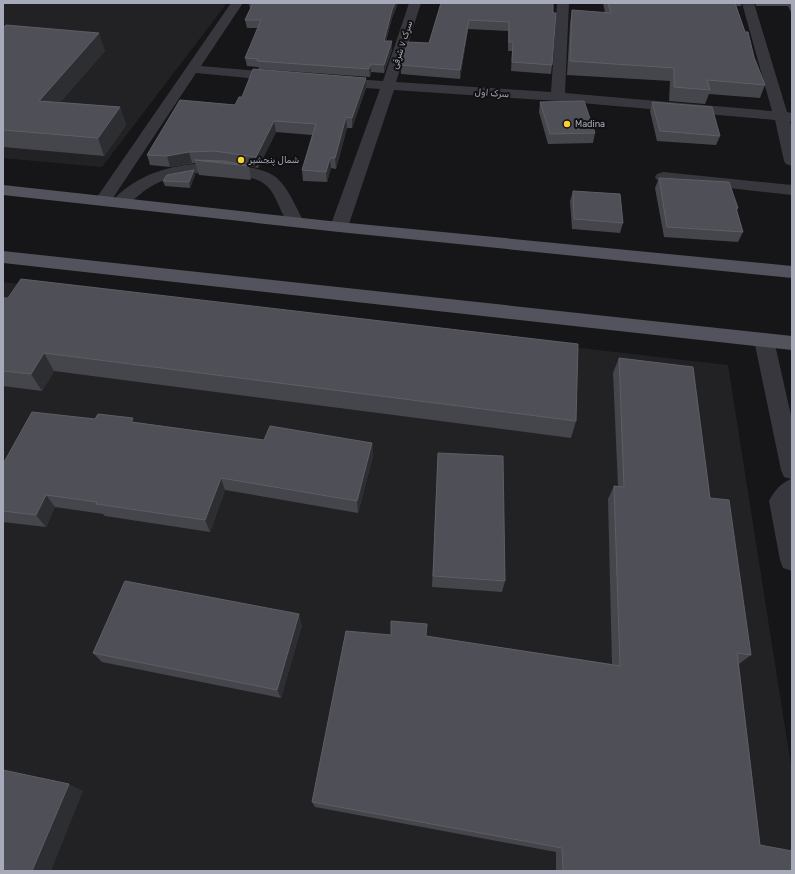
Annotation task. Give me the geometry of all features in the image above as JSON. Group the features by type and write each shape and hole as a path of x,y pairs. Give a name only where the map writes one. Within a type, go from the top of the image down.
{"main road":[{"path":"3,190 339,227 792,272"},
{"path":"3,258 792,343"}],"street":[{"path":"103,200 237,3"},
{"name":"سرک ۷ شرقی","path":"339,227 415,3"},
{"path":"558,97 563,3"},
{"path":"748,3 787,116 792,161"},
{"path":"192,69 294,78"},
{"name":"سرک‌ اول","path":"326,81 558,97 787,116"},
{"path":"120,202 144,184 168,173 199,168 229,169 254,173 272,182 295,222"},
{"path":"663,177 792,190"},
{"path":"764,340 792,470"},
{"path":"792,489 781,501 792,560"}],"shaded area":[{"path":"3,3 227,3 102,167 3,158"},
{"path":"3,282 728,365 792,772 792,871 3,871"}],"building":[{"path":"253,3 395,3 384,41 392,41 384,65 371,64 369,69 257,61 258,59 245,58 261,20 245,20"},
{"path":"441,3 553,3 553,13 556,13 552,65 512,62 513,42 509,42 509,22 469,20 460,70 401,65 408,42 429,43"},
{"path":"608,3 735,3 745,32 748,32 754,57 765,85 707,80 710,90 674,87 674,68 570,61 572,10 611,13"},
{"path":"6,25 99,33 39,101 120,107 98,138 3,130 3,28"},
{"path":"253,69 366,78 352,118 346,117 335,158 330,158 326,172 302,170 316,124 274,121 256,157 214,151 189,152 167,156 147,155 180,100 235,105 239,97 242,97"},
{"path":"584,101 595,133 550,134 540,102"},
{"path":"652,102 712,107 720,136 660,131"},
{"path":"195,160 224,161 249,166"},
{"path":"194,170 189,182 163,181 167,175"},
{"path":"659,178 729,182 738,208 736,208 743,232 667,227"},
{"path":"573,191 620,194 623,223 574,219"},
{"path":"21,279 578,344 576,421 44,353 31,374 3,371 3,298 8,298"},
{"path":"619,358 693,367 710,498 729,500 751,655 737,653 760,845 792,851 792,871 563,871 562,848 312,802 346,631 391,635 391,621 427,624 426,636 620,666 614,486 624,487"},
{"path":"32,412 95,419 98,414 133,418 131,422 264,440 270,426 372,443 357,501 221,478 205,520 46,495 36,515 3,511 3,464"},
{"path":"438,453 503,456 505,581 433,576"},
{"path":"125,581 299,614 277,690 93,653"},
{"path":"3,770 69,784 32,871 3,871"}],"place":[{"name":"Madina","path":"567,124"},
{"name":"شمال پنجشیر","path":"241,160"}]}
